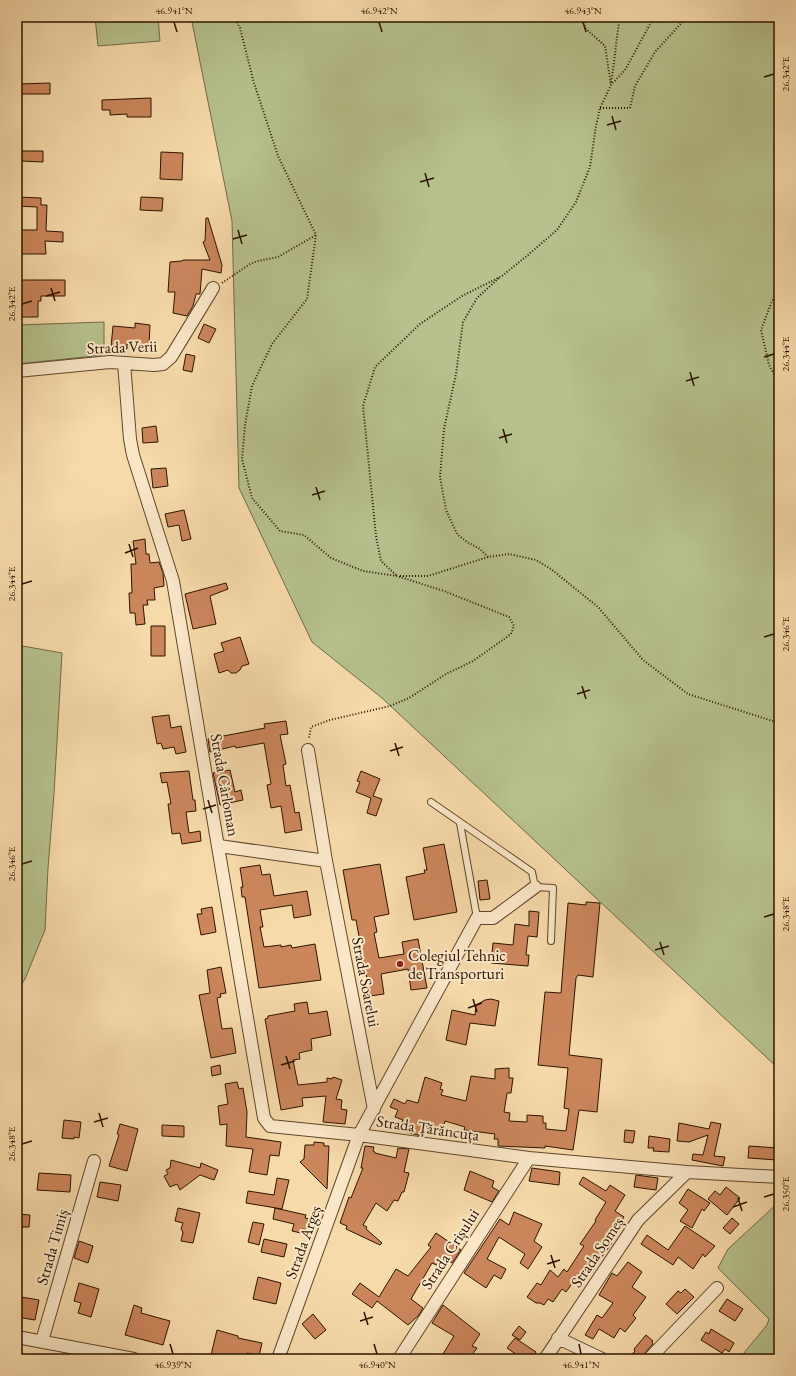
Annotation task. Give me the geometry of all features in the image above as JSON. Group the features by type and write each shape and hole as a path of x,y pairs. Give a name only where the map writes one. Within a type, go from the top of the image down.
{"street":[{"name":"Strada Verii","path":"17,371 110,362 163,364 171,357 213,288"},
{"name":"Strada Cârloman","path":"124,363 130,438 135,462 173,581 264,1118 270,1126 359,1135"},
{"name":"Strada Soarelui","path":"308,750 326,861 374,1109"},
{"path":"219,846 326,861"},
{"path":"477,918 493,918 535,887"},
{"name":"Strada Țărăncuța","path":"477,918 359,1135 529,1158 687,1172 779,1177"},
{"name":"Strada Argeș","path":"278,1359 359,1135"},
{"name":"Strada Crișului","path":"399,1359 529,1158"},
{"name":"Strada Timiș","path":"42,1341 94,1161"},
{"name":"Strada Someș","path":"545,1359 638,1220 687,1172"},
{"path":"649,1359 717,1288"},
{"path":"17,1337 134,1359"},
{"path":"558,1338 602,1359"}],"lane":[{"path":"431,802 532,872 535,887 553,888 551,941"},
{"path":"460,823 477,918"}],"path":[{"path":"234,17 240,28 254,83 278,156 316,235 306,299 272,344 252,386 245,425 242,459 252,498 280,531 304,535 331,558 363,571 397,576 428,576 488,558 509,554 536,560 598,607 643,660 688,694 779,723"},
{"path":"581,17 586,29 605,46 611,85"},
{"path":"488,558 480,550 466,542 457,534 446,510 440,477 444,429 456,374 464,322 477,298 557,230 576,202 590,167 600,108 611,85 620,17"},
{"path":"611,85 625,70 654,17"},
{"path":"600,108 630,108 635,86 656,52 687,17"},
{"path":"213,288 232,278 250,264 258,260 278,257 316,235"},
{"path":"308,750 311,727 330,720 390,706 409,698 446,674 474,660 511,634 514,626 509,617 444,591 397,576 382,561 376,536 363,406 374,367 420,324 462,296 502,276"},
{"path":"779,293 772,301 761,330 768,365 779,382"}],"green space":[{"path":"95,17 158,17 160,41 98,46"},
{"path":"191,17 779,17 779,1069 382,698 312,642 239,488 232,221"},
{"path":"104,322 104,355 17,364 17,325"},
{"path":"17,645 62,653 45,930 25,979 17,991"},
{"path":"779,1202 779,1359 739,1359 767,1325 769,1319 718,1268 728,1249"}],"building":[{"path":"50,83 50,94 17,94 17,84"},
{"path":"151,98 151,117 127,117 127,114 110,115 110,110 102,110 102,100"},
{"path":"21,151 43,151 43,162 21,161"},
{"path":"161,152 183,153 182,180 160,179"},
{"path":"17,197 41,198 41,205 47,205 46,231 63,232 63,242 45,241 46,254 20,254 21,240 17,240 17,230 37,230 37,207 17,206"},
{"path":"141,197 163,198 162,211 140,210"},
{"path":"206,218 208,218 222,265 221,273 202,269 200,294 196,294 193,306 187,316 173,313 175,292 168,292 170,262 183,260 210,260 203,242 205,241"},
{"path":"17,280 65,280 65,296 41,296 41,301 38,301 38,317 17,317"},
{"path":"135,323 150,325 149,346 127,344 127,349 111,347 113,326 135,328"},
{"path":"204,324 216,329 209,343 198,338"},
{"path":"186,354 195,356 192,372 183,370"},
{"path":"156,426 158,442 143,443 142,428"},
{"path":"166,468 168,486 153,488 151,469"},
{"path":"184,510 191,539 182,541 179,525 168,527 165,514"},
{"path":"145,539 146,554 149,554 150,563 159,562 163,573 164,586 154,588 155,600 147,600 148,605 143,605 145,624 136,625 135,613 130,613 129,593 132,593 131,564 136,564 133,541"},
{"path":"226,583 228,589 210,596 216,624 193,629 185,594"},
{"path":"151,626 165,626 165,656 151,656"},
{"path":"240,637 249,664 242,666 236,673 231,673 228,670 219,673 214,654 224,651 221,643"},
{"path":"169,715 171,728 181,726 186,752 176,754 174,747 163,749 161,743 157,744 152,717"},
{"path":"286,721 288,734 280,735 286,764 283,765 286,786 290,785 295,813 299,812 302,830 285,833 281,806 271,808 267,785 271,784 264,743 236,748 235,746 210,752 208,739 265,728 264,724"},
{"path":"230,770 235,792 241,790 243,800 220,805 213,773"},
{"path":"189,771 196,811 186,812 189,833 200,831 201,841 182,844 180,833 172,834 168,804 171,804 167,782 162,783 160,773"},
{"path":"361,771 380,779 373,796 382,799 376,816 367,813 371,798 356,792 360,782 357,781"},
{"path":"444,844 457,912 414,920 406,877 425,873 424,870 427,870 423,848"},
{"path":"380,864 389,914 374,917 377,932 374,933 379,958 404,954 402,942 418,939 427,988 411,990 408,969 381,974 384,994 370,996 356,920 352,920 343,870"},
{"path":"260,865 262,875 270,874 274,896 307,891 311,915 294,918 292,905 260,910 263,927 260,927 264,947 281,945 281,947 291,945 292,948 315,944 321,980 259,988 245,897 242,897 241,887 243,887 240,868"},
{"path":"487,880 490,899 480,900 478,881"},
{"path":"586,902 600,903 593,977 578,975 576,978 569,1055 602,1059 597,1112 579,1110 573,1150 545,1146 545,1148 498,1146 498,1139 494,1139 495,1134 464,1130 465,1127 445,1121 442,1132 425,1126 421,1136 407,1132 408,1127 401,1124 403,1120 395,1117 398,1110 390,1107 394,1099 405,1104 407,1100 418,1103 425,1077 442,1083 440,1089 443,1090 441,1095 466,1101 471,1076 495,1079 495,1069 509,1068 509,1078 513,1078 511,1093 507,1093 504,1112 510,1113 509,1121 527,1122 527,1115 543,1116 543,1123 546,1123 546,1129 566,1131 569,1109 564,1108 568,1068 538,1065 545,992 561,993 568,903 586,905"},
{"path":"212,907 216,932 201,935 197,914 202,914 201,909"},
{"path":"529,911 539,912 537,937 528,936 526,955 529,955 528,966 491,963 493,943 513,945 515,924 529,926"},
{"path":"221,967 226,993 220,994 221,997 217,998 222,1029 232,1028 236,1053 211,1058 199,995 210,993 207,970"},
{"path":"491,999 499,1001 495,1026 470,1023 466,1045 446,1040 452,1010 475,1015 476,1005 485,1000"},
{"path":"307,1002 309,1014 327,1011 331,1035 311,1039 312,1050 299,1053 300,1059 293,1060 298,1085 327,1082 327,1078 332,1079 333,1077 342,1080 336,1099 342,1100 341,1109 347,1110 345,1124 323,1122 326,1096 302,1098 303,1106 281,1110 265,1019 268,1018 268,1016 295,1011 294,1004"},
{"path":"220,1065 221,1074 212,1076 211,1067"},
{"path":"237,1082 239,1089 243,1088 247,1112 246,1137 281,1142 279,1156 270,1155 267,1175 249,1172 253,1149 226,1146 227,1124 220,1125 218,1106 228,1104 225,1084"},
{"path":"64,1120 81,1122 79,1138 62,1138"},
{"path":"711,1122 721,1124 714,1156 725,1157 723,1166 692,1160 693,1154 703,1155 708,1135 689,1142 677,1141 679,1123 709,1129"},
{"path":"120,1124 138,1129 127,1171 109,1166 119,1135 117,1134"},
{"path":"162,1125 184,1126 184,1137 162,1136"},
{"path":"625,1130 635,1131 633,1143 624,1142"},
{"path":"649,1136 670,1139 669,1152 653,1151 654,1148 648,1148"},
{"path":"314,1142 324,1143 324,1146 329,1146 327,1189 300,1162 304,1159 305,1145 314,1145"},
{"path":"365,1146 374,1147 373,1151 375,1153 396,1158 398,1148 409,1149 404,1172 409,1173 404,1192 402,1192 398,1201 394,1200 387,1211 376,1203 363,1225 367,1227 366,1229 382,1243 380,1245 346,1229 347,1226 340,1223 349,1197 351,1198 363,1168 361,1168"},
{"path":"749,1146 777,1148 777,1160 748,1158"},
{"path":"171,1160 200,1168 201,1163 218,1170 214,1180 200,1175 180,1190 177,1184 170,1187 164,1176 168,1174 166,1170 170,1168"},
{"path":"532,1168 560,1172 559,1185 529,1181"},
{"path":"470,1171 494,1181 492,1187 499,1191 492,1202 464,1190"},
{"path":"39,1173 71,1175 70,1192 37,1190"},
{"path":"636,1175 658,1178 656,1190 634,1187"},
{"path":"583,1177 606,1191 610,1185 625,1195 615,1211 624,1217 609,1241 612,1243 587,1275 581,1271 566,1292 562,1289 553,1302 548,1299 544,1305 536,1303 527,1297 537,1283 541,1285 550,1270 558,1277 564,1269 567,1272 584,1246 580,1244 596,1221 595,1220 606,1202 579,1184"},
{"path":"277,1178 289,1180 282,1209 246,1203 248,1191 274,1195"},
{"path":"100,1182 121,1185 118,1201 97,1197"},
{"path":"726,1187 740,1198 727,1215 708,1199 715,1191 720,1195"},
{"path":"688,1189 710,1203 704,1211 702,1209 692,1228 680,1221 688,1210 679,1203"},
{"path":"178,1208 200,1213 193,1243 181,1241 183,1232 181,1229 183,1223 175,1221"},
{"path":"275,1208 306,1215 305,1218 309,1219 306,1230 302,1229 301,1233 292,1231 294,1224 273,1219"},
{"path":"514,1212 542,1224 534,1241 542,1247 528,1269 520,1263 525,1254 499,1237 487,1259 506,1269 501,1279 494,1275 486,1288 464,1273 500,1219 509,1225"},
{"path":"17,1214 30,1215 29,1227 17,1227"},
{"path":"732,1218 739,1224 730,1234 723,1228"},
{"path":"253,1222 264,1224 259,1245 248,1242"},
{"path":"685,1226 715,1246 705,1257 703,1254 693,1269 678,1257 673,1265 641,1244 647,1235 668,1250"},
{"path":"436,1233 461,1250 452,1263 445,1258 439,1266 432,1263 411,1299 423,1308 419,1315 408,1325 377,1301 372,1308 352,1294 360,1283 379,1297 396,1269 408,1276 431,1247 428,1245"},
{"path":"264,1239 287,1244 284,1257 261,1252"},
{"path":"79,1241 93,1246 88,1263 74,1258"},
{"path":"628,1262 642,1272 632,1287 646,1297 633,1315 636,1318 625,1332 620,1328 614,1338 599,1329 593,1339 585,1335 597,1315 602,1318 613,1303 599,1295 612,1273 617,1276"},
{"path":"258,1277 281,1283 276,1304 253,1299"},
{"path":"79,1283 99,1289 91,1317 78,1313 81,1303 74,1301"},
{"path":"685,1289 694,1297 677,1314 666,1304 678,1291 681,1293"},
{"path":"21,1297 39,1300 35,1320 17,1317"},
{"path":"727,1299 743,1309 735,1321 719,1311"},
{"path":"134,1305 142,1308 141,1313 170,1321 163,1345 125,1335"},
{"path":"443,1305 480,1334 472,1346 477,1348 469,1359 440,1359 454,1336 432,1323"},
{"path":"313,1314 326,1330 315,1339 302,1324"},
{"path":"519,1326 526,1332 520,1340 512,1335"},
{"path":"711,1329 734,1343 729,1352 725,1349 722,1353 701,1340 706,1332 709,1334"},
{"path":"217,1330 238,1336 238,1338 262,1343 259,1356 247,1353 246,1359 226,1359 211,1355"},
{"path":"646,1335 653,1341 653,1344 644,1354 642,1359 628,1359 635,1351 634,1349"},
{"path":"515,1338 536,1352 532,1359 523,1359 507,1348"}],"place":[{"name":"Colegiul Tehnic de Transporturi","path":"400,964"}]}
